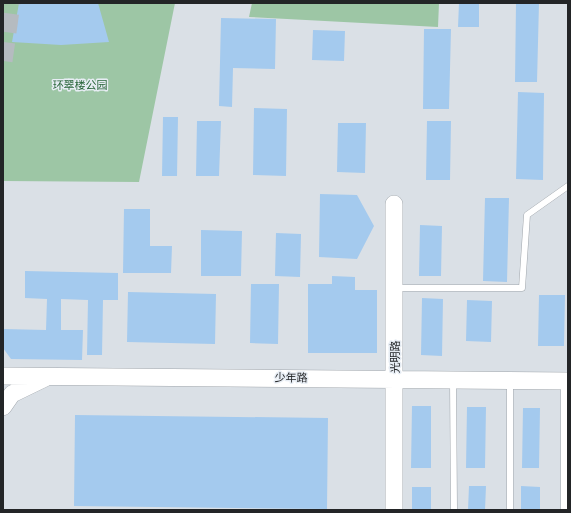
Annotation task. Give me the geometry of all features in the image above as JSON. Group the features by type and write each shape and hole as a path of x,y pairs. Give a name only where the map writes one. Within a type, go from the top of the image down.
{"street":[{"name":"光明路","path":"394,204 394,510"},
{"name":"少年路","path":"7,374 50,376 566,380"},
{"path":"3,407 12,394 50,376"}],"lane":[{"path":"395,288 522,288 527,214 568,186"},
{"path":"454,380 454,510"},
{"path":"510,380 510,510"},
{"path":"564,510 566,380"}],"green space":[{"name":"环翠楼公园","path":"3,3 175,3 139,182 3,181"},
{"path":"252,3 439,3 438,27 249,17"}],"building":[{"path":"19,3 98,3 109,42 61,45 12,42"},
{"path":"459,3 479,3 479,27 458,27"},
{"path":"516,3 539,3 537,82 515,82"},
{"path":"221,18 276,19 275,69 233,68 232,107 219,106"},
{"path":"424,29 451,29 449,109 423,109"},
{"path":"313,30 345,31 344,61 312,60"},
{"path":"518,92 544,93 543,180 516,179"},
{"path":"254,108 287,109 286,176 253,175"},
{"path":"163,117 178,117 177,176 162,176"},
{"path":"197,121 221,121 219,176 196,176"},
{"path":"427,121 451,121 450,180 426,180"},
{"path":"338,123 366,123 365,173 337,172"},
{"path":"320,194 357,195 374,226 357,259 319,257"},
{"path":"485,198 509,198 507,282 483,281"},
{"path":"124,209 150,209 150,246 172,246 171,273 123,273"},
{"path":"420,225 442,226 441,276 419,276"},
{"path":"201,230 242,231 241,276 201,276"},
{"path":"276,233 301,234 300,277 275,276"},
{"path":"25,271 118,273 118,300 103,300 102,355 87,355 88,300 61,299 61,330 83,330 82,360 11,359 3,348 3,329 46,330 47,299 25,298"},
{"path":"332,276 355,277 355,290 377,290 377,353 308,353 308,284 332,284"},
{"path":"251,284 279,284 278,344 250,343"},
{"path":"128,292 216,294 215,344 127,342"},
{"path":"539,295 565,295 564,346 538,346"},
{"path":"422,298 443,299 442,356 421,355"},
{"path":"467,300 492,301 491,342 466,341"},
{"path":"412,406 431,406 431,468 411,468"},
{"path":"467,407 486,407 485,468 466,468"},
{"path":"523,408 540,408 539,468 522,468"},
{"path":"75,415 328,418 327,509 74,506"},
{"path":"469,486 486,486 485,510 468,510"},
{"path":"521,486 540,487 540,510 521,510"},
{"path":"412,487 431,487 431,510 412,510"}],"tunnel":[{"path":"3,61 11,3"}]}
